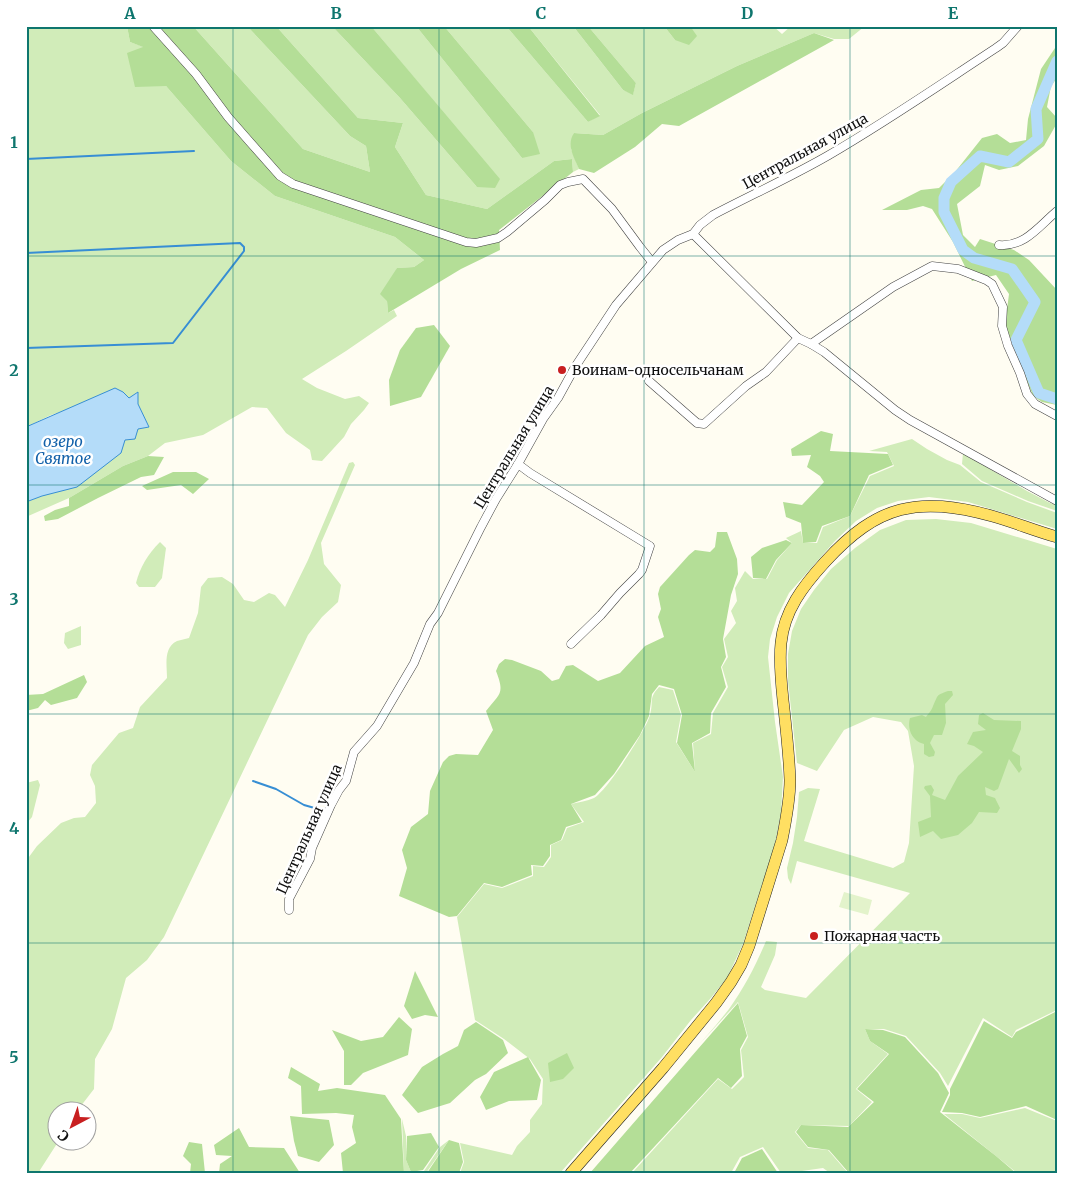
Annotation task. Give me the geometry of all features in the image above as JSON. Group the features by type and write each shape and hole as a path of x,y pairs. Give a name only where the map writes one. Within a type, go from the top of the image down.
{"main road":[{"path":"571,1173 664,1068 710,1010 731,982 749,946 786,822 790,781 781,682 781,644 783,628 787,617 802,589 832,554 857,532 887,514 915,506 953,507 993,516 1057,537"}],"street":[{"path":"153,26 196,74 228,117 280,176 293,184 466,242 476,243 498,238 545,200 560,185 583,179 612,209 652,262"},
{"name":"Центральная улица","path":"289,910 289,899 310,859 312,848 331,805 346,781 354,752 376,726 414,663 430,624 438,613 484,520 538,427 616,305 663,250 678,240 693,234 700,225 713,215 826,157 917,101 1003,43 1018,26"},
{"path":"999,245 1009,246 1028,238 1057,211"},
{"path":"693,234 798,338 824,352 895,410 1057,502"},
{"path":"811,344 893,287 932,266 964,271 992,284 1003,307 1002,326 1026,394 1035,404 1057,416"},
{"path":"649,381 698,424 704,424 746,386 766,372 798,338"},
{"path":"518,464 650,546 639,574 571,644"}],"green space":[{"path":"26,26 127,26 130,42 144,47 166,86 231,161 275,196 395,237 424,260 414,267 397,268 387,301 388,313 394,310 397,316 302,379 317,388 345,399 359,396 369,403 351,424 344,437 322,461 312,460 310,450 286,433 267,408 252,407 203,435 165,443 148,456 123,466 69,498 26,517 26,502 42,496 125,440 138,429 149,427 138,404 138,392 129,399 123,392 51,415 26,427"},
{"path":"127,26 193,26 303,149 370,172 366,146 350,136 247,26 276,26 358,118 403,123 395,147 426,195 487,209 554,161 572,159 573,172 499,230 500,250 461,269 388,313 387,301 380,294 397,268 414,267 424,260 395,237 275,196 231,161 166,86 135,87 127,53 143,47 130,42"},
{"path":"193,26 247,26 350,136 366,146 370,172 303,149"},
{"path":"276,26 332,26 400,98 477,187 431,98 371,26 416,26 522,158 533,132 444,26 506,26 588,122 600,115 528,26 573,26 623,90 633,94 636,83 588,26 664,26 675,40 689,26 773,26 782,34 791,26 865,26 849,39 834,39 814,33 737,66 642,113 603,135 574,133 571,149 579,169 573,172 572,159 554,161 487,209 426,195 395,147 403,123 358,118"},
{"path":"332,26 371,26 500,179 495,188 477,187 400,98"},
{"path":"416,26 444,26 533,132 540,154 522,158"},
{"path":"506,26 528,26 600,116 588,122"},
{"path":"573,26 588,26 636,83 633,95 623,90"},
{"path":"664,26 690,26 697,36 689,45 675,40"},
{"path":"814,33 834,40 679,126 662,124 635,147 594,173 579,169 571,146 574,133 603,135 642,113 737,66"},
{"path":"1057,45 1057,78 1051,86 1047,107 1057,118 1057,123 1044,146 1018,166 999,170 985,165 980,186 957,204 963,235 975,247 980,239 1014,250 1029,260 1057,290 1057,405 1042,402 1033,396 1005,325 1009,294 996,275 972,281 953,242 932,209 923,206 907,210 882,210 921,190 939,188 955,172 982,138 997,134 1010,143 1026,140 1028,119 1041,69"},
{"path":"434,325 450,346 421,397 390,406 389,380 400,350 416,328"},
{"path":"821,431 833,434 830,451 888,454 893,465 869,475 850,516 822,526 816,542 803,543 801,523 786,517 783,502 802,505 824,482 820,476 807,467 811,455 792,456 791,449"},
{"path":"912,439 947,460 960,465 981,482 1057,513 1057,529 968,502 929,497 898,501 877,508 856,521 835,541 789,593 777,617 770,639 768,657 783,777 781,813 775,844 743,944 727,978 662,1057 560,1173 460,1173 464,1162 460,1143 512,1155 517,1146 530,1132 530,1120 542,1104 543,1079 530,1059 475,1020 457,917 484,884 502,888 533,876 533,866 544,867 551,857 551,845 562,840 567,828 584,822 571,804 594,798 608,784 647,723 652,697 659,687 673,690 681,715 676,742 695,772 693,743 711,734 713,713 728,687 722,667 728,657 724,639 736,623 731,611 737,601 735,588 745,571 753,579 767,579 777,560 792,543 786,538 801,531 803,543 817,543 823,527 850,516 870,476 894,466 887,452 869,451"},
{"path":"963,453 1027,491 1057,505 1057,511 982,481 962,464"},
{"path":"148,456 164,457 154,475 141,477 58,519 45,521 44,516 69,506 69,498 123,466"},
{"path":"353,462 355,465 321,543 324,564 341,585 338,602 322,617 308,635 164,937 147,960 126,978 112,1029 95,1059 94,1089 84,1102 48,1102 48,1152 52,1152 40,1170 41,1173 26,1173 26,861 37,846 61,823 74,818 85,817 96,803 95,786 90,775 92,765 119,733 133,728 140,707 167,678 166,662 168,652 177,641 189,638 198,613 201,587 208,578 222,577 233,584 244,600 254,602 269,593 275,595 285,607 308,560 349,463"},
{"path":"173,472 196,472 209,479 193,494 181,485 147,490 142,486"},
{"path":"936,519 971,523 1057,549 1057,1010 1016,1030 1012,1037 983,1018 948,1086 940,1073 906,1036 884,1029 865,1029 870,1041 888,1054 856,1089 872,1102 849,1126 801,1125 795,1132 808,1148 828,1150 848,1173 830,1173 823,1168 781,1173 763,1147 740,1157 731,1173 632,1173 718,1079 732,1089 744,1077 741,1050 748,1037 738,1002 694,1050 729,1009 749,976 766,941 777,942 775,955 761,987 765,990 806,998 910,893 797,861 791,884 787,868 793,843 799,792 808,788 820,789 804,841 893,868 904,862 909,843 914,766 908,731 901,722 873,717 844,730 817,771 797,763 788,681 788,654 792,631 801,609 831,569 880,530 906,520"},
{"path":"717,532 727,532 737,559 738,574 731,595 723,639 726,657 721,667 726,687 711,713 710,733 692,743 695,772 677,743 682,715 674,689 659,685 652,694 649,716 640,735 614,774 595,795 571,804 582,822 566,827 561,840 550,845 550,856 543,866 531,865 532,875 502,887 484,883 457,916 449,917 399,896 407,868 402,850 411,827 428,814 430,791 443,762 449,756 456,754 478,755 493,730 486,711 500,693 500,684 496,671 499,664 505,659 512,660 541,671 552,681 559,679 566,666 573,665 598,681 620,673 645,646 664,637 658,617 661,609 658,594 660,587 695,550 710,552 715,547"},
{"path":"786,540 792,543 776,560 766,579 753,578 751,557 762,548"},
{"path":"160,542 166,548 162,578 155,587 139,587 136,583 142,566"},
{"path":"81,626 81,645 68,649 64,643 65,633"},
{"path":"84,675 87,682 77,698 51,705 45,700 38,708 26,711 26,695 43,694"},
{"path":"952,691 953,695 945,704 946,723 942,735 934,735 930,743 935,752 934,756 929,757 924,754 924,744 916,740 911,734 910,718 922,715 926,717 938,696"},
{"path":"983,713 994,720 1021,721 1021,729 1012,751 1020,756 1022,769 1019,773 1009,759 998,789 994,791 985,787 986,795 995,798 1000,808 997,813 979,812 972,823 958,835 941,839 933,831 920,837 918,822 931,817 930,796 924,788 925,786 931,785 934,790 932,795 945,800 958,776 983,752 967,744 973,732 986,730 978,724 979,715"},
{"path":"38,780 40,785 32,817 26,824 26,783"},
{"path":"844,892 872,900 868,915 839,907"},
{"path":"415,971 438,1017 425,1015 412,1019 404,1006"},
{"path":"738,1003 747,1036 740,1049 742,1076 731,1088 718,1078 630,1173 590,1173"},
{"path":"1057,1011 1057,1120 1026,1106 980,1117 962,1113 942,1112 950,1095 950,1089 984,1021 1012,1038 1016,1032"},
{"path":"399,1017 412,1029 408,1055 363,1073 351,1085 344,1085 344,1051 332,1030 361,1041 383,1037"},
{"path":"476,1022 503,1040 508,1053 486,1074 475,1080 450,1103 418,1113 402,1095 422,1067 458,1046 464,1030"},
{"path":"865,1029 883,1030 905,1037 938,1073 949,1093 940,1112 1016,1173 849,1173 829,1150 808,1147 796,1132 801,1125 848,1127 874,1102 857,1089 889,1054 870,1041"},
{"path":"567,1053 574,1068 563,1079 550,1082 548,1063"},
{"path":"528,1057 541,1080 537,1100 509,1101 486,1110 480,1097 494,1072"},
{"path":"291,1067 320,1084 318,1091 337,1088 385,1095 401,1119 404,1173 343,1173 341,1153 356,1143 352,1127 354,1115 336,1113 302,1114 301,1086 288,1078"},
{"path":"1025,1108 1057,1121 1057,1173 1017,1173 944,1114 962,1114 980,1118"},
{"path":"290,1116 329,1120 334,1145 319,1162 298,1156"},
{"path":"402,1119 406,1136 406,1160 411,1172 424,1171 440,1147 449,1140 426,1173 404,1173"},
{"path":"239,1128 249,1147 284,1148 300,1173 219,1173 220,1164 232,1156 216,1155 214,1145"},
{"path":"431,1133 439,1147 423,1170 411,1172 406,1160 407,1136"},
{"path":"449,1140 459,1143 463,1162 459,1173 427,1173"},
{"path":"189,1142 202,1144 205,1173 190,1173 191,1164 183,1156"},
{"path":"762,1149 778,1173 734,1173 742,1158"}],"water":[{"name":"озеро Святое","path":"115,388 129,398 138,392 138,404 149,427 138,429 135,439 125,440 121,453 77,487 26,502 26,427"}],"waterway":[{"path":"1057,61 1036,109 1038,139 1009,162 980,156 951,182 944,198 944,212 963,250 974,258 1012,269 1035,302 1016,340 1039,393 1057,399"},
{"path":"26,159 194,151"},
{"path":"26,253 240,243 244,247 244,251 173,343 26,348"},
{"path":"253,781 276,789 304,805 318,809 323,818"}],"place":[{"name":"Воинам-односельчанам","path":"562,370"},
{"name":"Пожарная часть","path":"814,936"}]}
